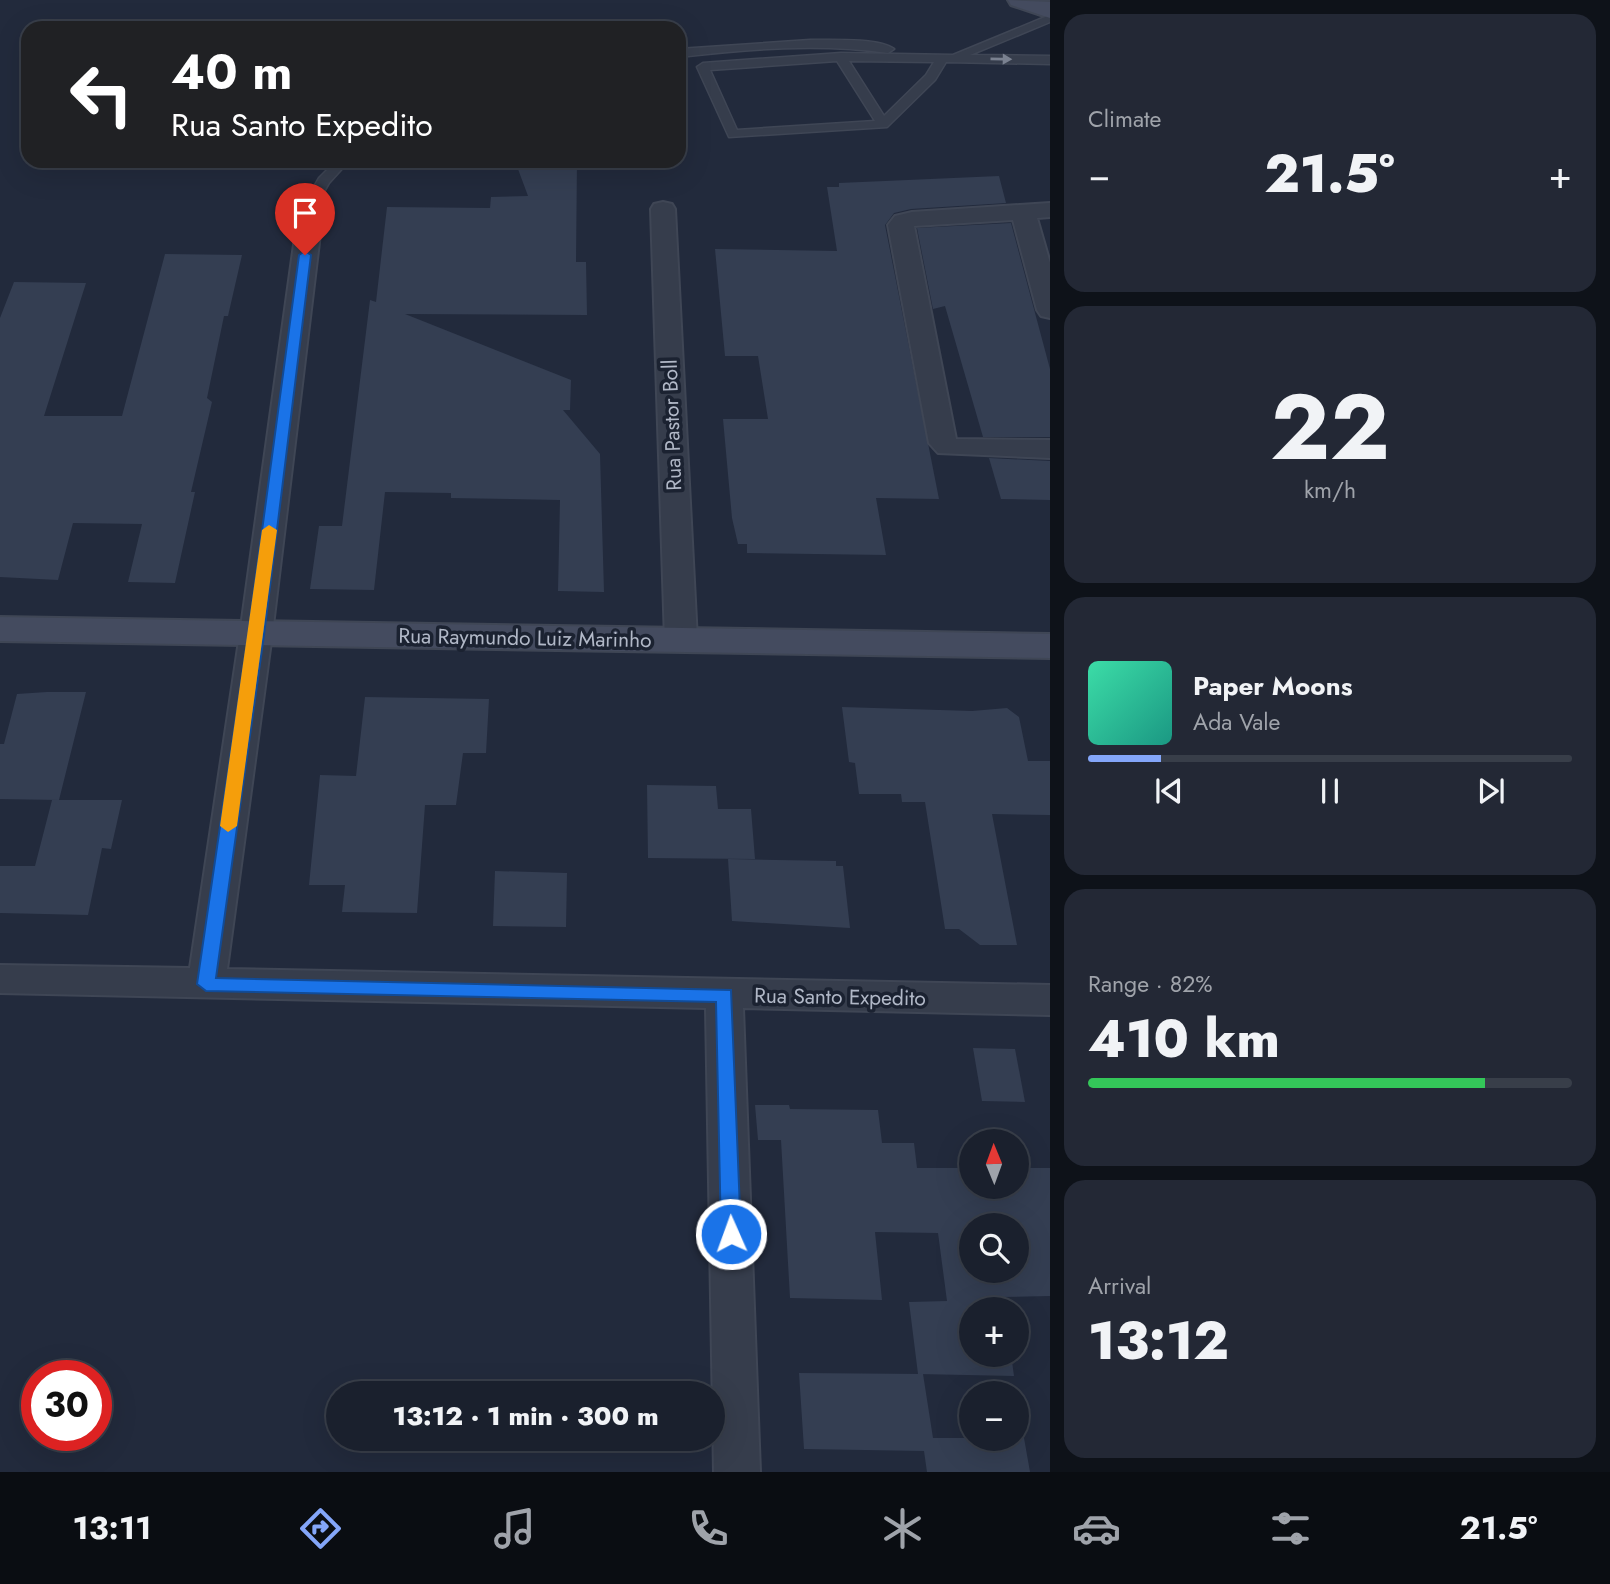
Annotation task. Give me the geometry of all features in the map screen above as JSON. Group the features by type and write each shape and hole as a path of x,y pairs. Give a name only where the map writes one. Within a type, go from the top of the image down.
{"street":[{"path":"1020,0 1050,11"},
{"path":"206,984 256,635 312,201"},
{"name":"Rua Pastor Boll","path":"663,209 681,640"},
{"path":"1050,210 912,219 901,225 943,443 948,447 1050,449"},
{"path":"1023,211 1050,310"},
{"name":"Rua Raymundo Luiz Marinho","path":"0,629 1050,646"},
{"name":"Rua Santo Expedito","path":"0,979 1050,1000"},
{"path":"724,995 737,1472"}],"lane":[{"path":"1050,18 947,59 883,124 733,134 703,67 841,57 947,59 1050,60"},
{"path":"686,52 782,45 865,45 947,59"},
{"path":"841,57 883,124"},
{"path":"312,201 324,181 336,168"}],"building":[{"path":"518,168 577,168 576,262 586,262 587,315 405,314 571,380 570,410 563,410 600,454 604,592 558,591 560,500 451,498 451,493 385,492 374,590 310,589 319,526 342,526 370,300 376,302 387,207 490,208 491,197 528,196"},
{"path":"999,176 1006,203 911,209 894,213 885,225 939,499 876,498 886,555 747,553 747,544 738,544 732,518 723,419 768,419 758,356 725,356 715,249 837,251 827,187 839,187 839,183"},
{"path":"1011,223 1050,369 1050,437 983,437 945,306 933,309 917,228"},
{"path":"165,254 242,255 228,316 224,316 207,398 212,402 191,492 195,492 175,583 128,582 142,524 73,523 58,580 0,577 0,318 14,282 86,283 44,416 122,416"},
{"path":"989,458 1050,461 1050,500 1001,499"},
{"path":"86,692 59,800 0,799 0,744 4,744 17,694"},
{"path":"365,697 489,699 486,753 463,753 456,805 425,805 417,913 342,912 345,885 309,885 320,775 356,776"},
{"path":"842,707 972,711 1007,708 1019,717 1028,761 1050,761 1050,815 992,814 1017,945 980,945 959,929 945,929 925,802 902,802 901,794 859,794 855,763 849,762"},
{"path":"647,785 716,786 718,809 751,809 755,859 648,858"},
{"path":"52,800 122,800 111,849 102,848 88,915 0,913 0,866 35,866"},
{"path":"728,859 836,861 836,866 843,866 850,928 732,921"},
{"path":"495,871 567,873 566,927 493,926"},
{"path":"973,1048 1015,1049 1025,1102 982,1101"},
{"path":"755,1105 789,1105 790,1109 878,1110 882,1143 914,1143 917,1168 959,1168 959,1199 1029,1199 1029,1168 1050,1168 1050,1296 959,1297 959,1367 1013,1367 1014,1376 918,1374 909,1302 947,1301 938,1233 875,1232 882,1300 790,1298 781,1140 758,1140"},
{"path":"799,1373 923,1374 933,1438 959,1438 959,1451 1026,1451 1030,1472 927,1472 924,1451 804,1449"}],"slow traffic":[{"path":"228,826 269,530"}],"route":[{"path":"305,255 256,635 206,984 724,995 731,1234"}]}
